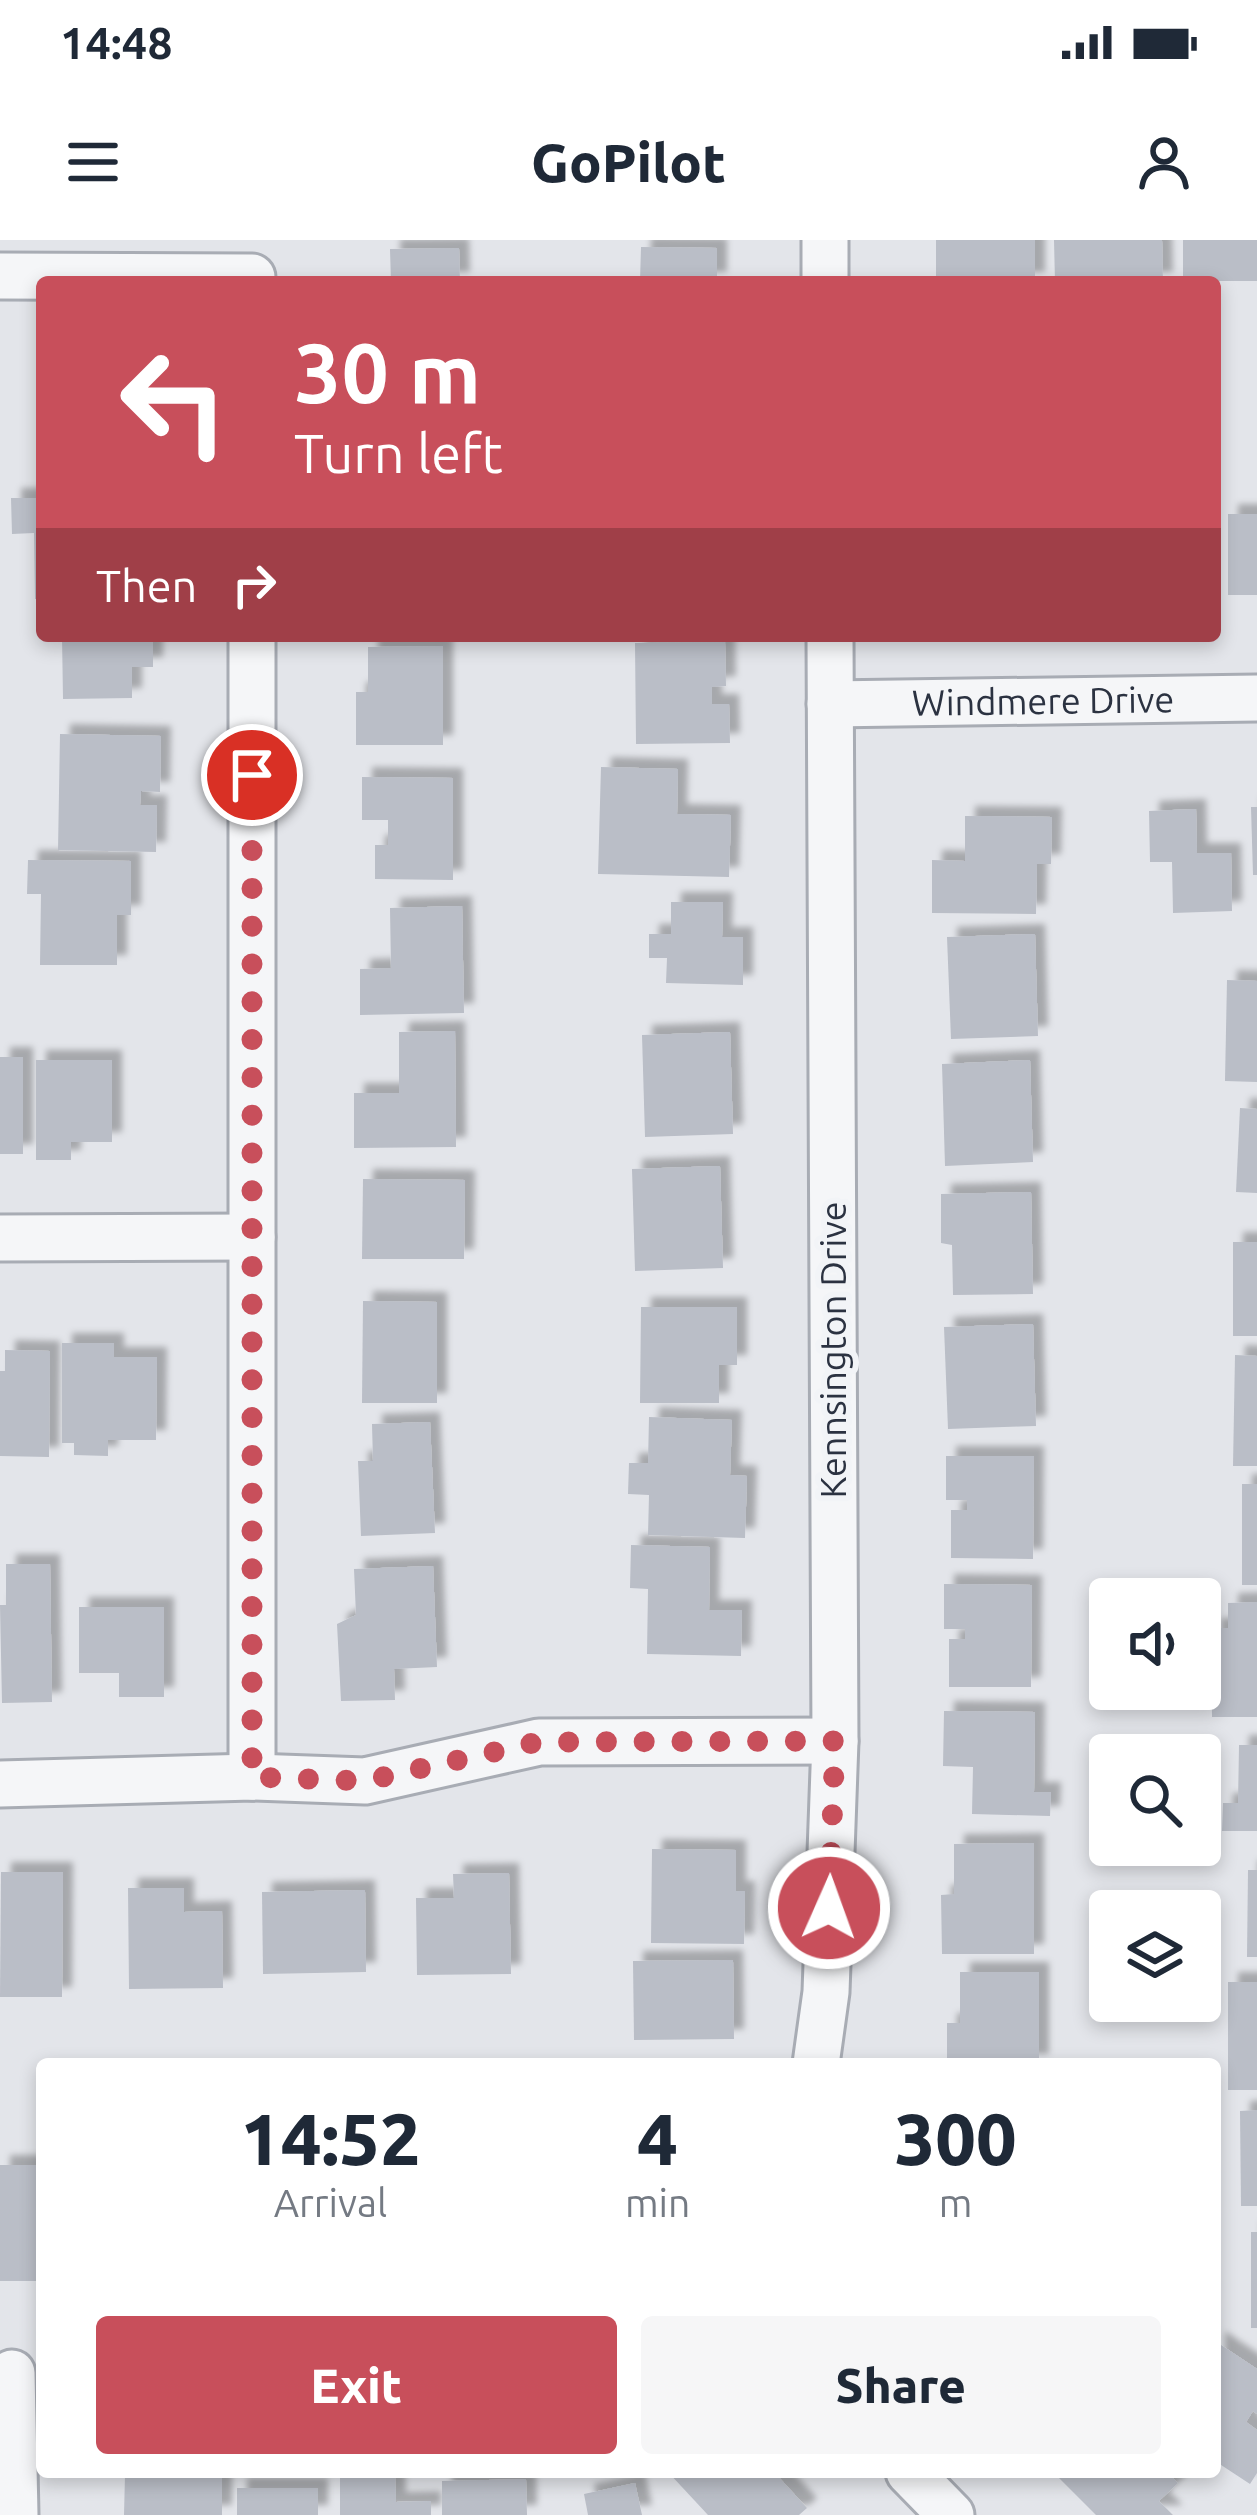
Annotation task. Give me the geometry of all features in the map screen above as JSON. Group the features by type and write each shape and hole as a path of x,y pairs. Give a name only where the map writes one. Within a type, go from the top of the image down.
{"street":[{"path":"825,240 825,276"},
{"path":"0,276 252,266"},
{"path":"252,642 252,1777"},
{"name":"Kennsington Drive","path":"817,2058 826,1992 835,1741 830,642"},
{"name":"Windmere Drive","path":"830,704 1257,698"},
{"path":"0,1238 252,1237"},
{"path":"0,1784 252,1777 365,1781 538,1742 835,1741"},
{"path":"15,2515 18,2373"},
{"path":"915,2478 951,2515"}],"building":[{"path":"936,240 1035,240 1035,276 936,276"},
{"path":"1054,240 1162,240 1163,276 1055,276"},
{"path":"1183,240 1257,240 1257,281 1183,276"},
{"path":"641,247 717,248 717,276 640,276"},
{"path":"459,248 460,276 391,276 390,249"},
{"path":"11,498 36,498 36,599 34,533 12,534"},
{"path":"1228,514 1257,514 1257,595 1228,595"},
{"path":"62,642 153,642 153,667 132,667 132,698 63,699"},
{"path":"725,642 726,686 712,687 712,704 729,704 730,743 636,744 635,643"},
{"path":"443,646 443,745 356,745 356,692 368,692 368,647"},
{"path":"60,734 161,736 160,792 141,791 140,805 157,805 156,852 58,850"},
{"path":"601,767 678,769 677,814 731,815 729,877 598,874"},
{"path":"362,777 453,778 453,880 375,879 375,845 388,845 388,820 362,820"},
{"path":"1251,807 1257,807 1257,875 1253,875"},
{"path":"1196,809 1197,853 1231,853 1232,911 1173,913 1172,862 1150,862 1149,811"},
{"path":"965,816 1052,817 1051,864 1037,864 1036,914 932,913 932,860 965,861"},
{"path":"28,860 131,861 131,915 117,915 117,965 40,965 41,894 27,894"},
{"path":"671,902 723,902 722,937 743,937 743,985 666,983 667,958 649,958 649,934 671,934"},
{"path":"462,906 464,1013 360,1015 360,969 391,968 390,908"},
{"path":"1035,934 1038,1036 951,1039 947,937"},
{"path":"1227,980 1257,981 1257,1082 1225,1081"},
{"path":"455,1031 456,1147 354,1148 354,1093 399,1093 399,1032"},
{"path":"730,1032 733,1134 645,1137 642,1035"},
{"path":"0,1057 23,1057 23,1154 0,1154"},
{"path":"36,1060 112,1060 112,1142 71,1142 71,1160 36,1160"},
{"path":"1030,1060 1033,1162 945,1166 942,1064"},
{"path":"1240,1108 1257,1109 1257,1193 1236,1192"},
{"path":"720,1166 723,1268 635,1271 632,1169"},
{"path":"363,1179 465,1180 464,1259 362,1259"},
{"path":"1031,1192 1033,1294 953,1295 952,1245 941,1243 941,1194"},
{"path":"1233,1242 1257,1242 1257,1336 1233,1336"},
{"path":"363,1301 437,1302 437,1403 362,1403"},
{"path":"641,1307 737,1307 737,1365 719,1365 719,1403 640,1403"},
{"path":"1033,1324 1036,1426 948,1429 944,1327"},
{"path":"62,1343 114,1343 114,1357 157,1357 156,1440 108,1440 108,1456 74,1455 74,1443 62,1443"},
{"path":"5,1350 50,1351 49,1457 0,1456 0,1371 5,1371"},
{"path":"1235,1355 1257,1356 1257,1466 1233,1466"},
{"path":"649,1417 732,1420 730,1475 747,1476 745,1538 648,1535 649,1495 628,1494 629,1463 648,1463"},
{"path":"430,1422 435,1533 361,1536 358,1461 373,1461 372,1424"},
{"path":"946,1456 1034,1456 1033,1559 951,1558 951,1510 967,1510 967,1500 946,1500"},
{"path":"1242,1484 1257,1484 1257,1585 1242,1585"},
{"path":"631,1545 710,1547 709,1610 742,1610 741,1656 647,1654 648,1589 630,1588"},
{"path":"6,1564 50,1564 52,1702 2,1703 0,1605 6,1605"},
{"path":"433,1566 437,1667 394,1669 395,1700 341,1701 337,1624 356,1615 354,1569"},
{"path":"944,1584 1032,1585 1031,1687 949,1687 949,1639 965,1639 965,1629 944,1629"},
{"path":"1257,1602 1257,1717 1212,1717 1212,1710 1221,1710 1221,1628 1228,1628 1228,1603"},
{"path":"79,1607 164,1607 164,1697 119,1697 119,1673 79,1673"},
{"path":"944,1711 1035,1712 1034,1792 1051,1792 1050,1816 972,1814 973,1767 943,1766"},
{"path":"1239,1745 1257,1745 1257,1831 1222,1831 1223,1803 1238,1803"},
{"path":"1034,1843 1034,1954 942,1954 941,1895 954,1894 954,1844"},
{"path":"652,1849 736,1850 736,1891 745,1891 744,1944 651,1943"},
{"path":"1248,1870 1257,1870 1257,1957 1247,1957"},
{"path":"1,1872 63,1872 62,1997 0,1997"},
{"path":"509,1873 511,1974 417,1975 416,1898 454,1898 453,1874"},
{"path":"128,1888 184,1888 184,1912 222,1911 223,1988 129,1989"},
{"path":"365,1890 366,1972 263,1974 262,1892"},
{"path":"733,1960 734,2039 634,2040 633,1961"},
{"path":"960,1972 1039,1972 1039,2058 947,2058 947,2023 960,2023"},
{"path":"1228,1982 1257,1982 1257,2090 1228,2090"},
{"path":"1257,2110 1257,2206 1241,2206 1240,2111"},
{"path":"0,2165 36,2165 36,2281 0,2281"},
{"path":"1251,2232 1257,2232 1257,2328 1251,2328"},
{"path":"1221,2345 1257,2369 1257,2414 1253,2411 1246,2422 1257,2430 1257,2473 1250,2484 1221,2465"},
{"path":"125,2478 222,2478 222,2515 124,2515"},
{"path":"340,2478 395,2478 396,2502 431,2501 431,2515 340,2515"},
{"path":"674,2478 780,2478 807,2508 799,2515 708,2515"},
{"path":"1059,2478 1173,2478 1178,2483 1159,2501 1173,2515 1096,2515"},
{"path":"526,2479 527,2515 442,2515 442,2481"},
{"path":"635,2483 642,2515 588,2515 584,2494"},
{"path":"237,2488 318,2488 318,2515 237,2515"}],"route":[{"path":"252,775 252,1777 365,1781 538,1742 835,1741 829,1908"}]}
